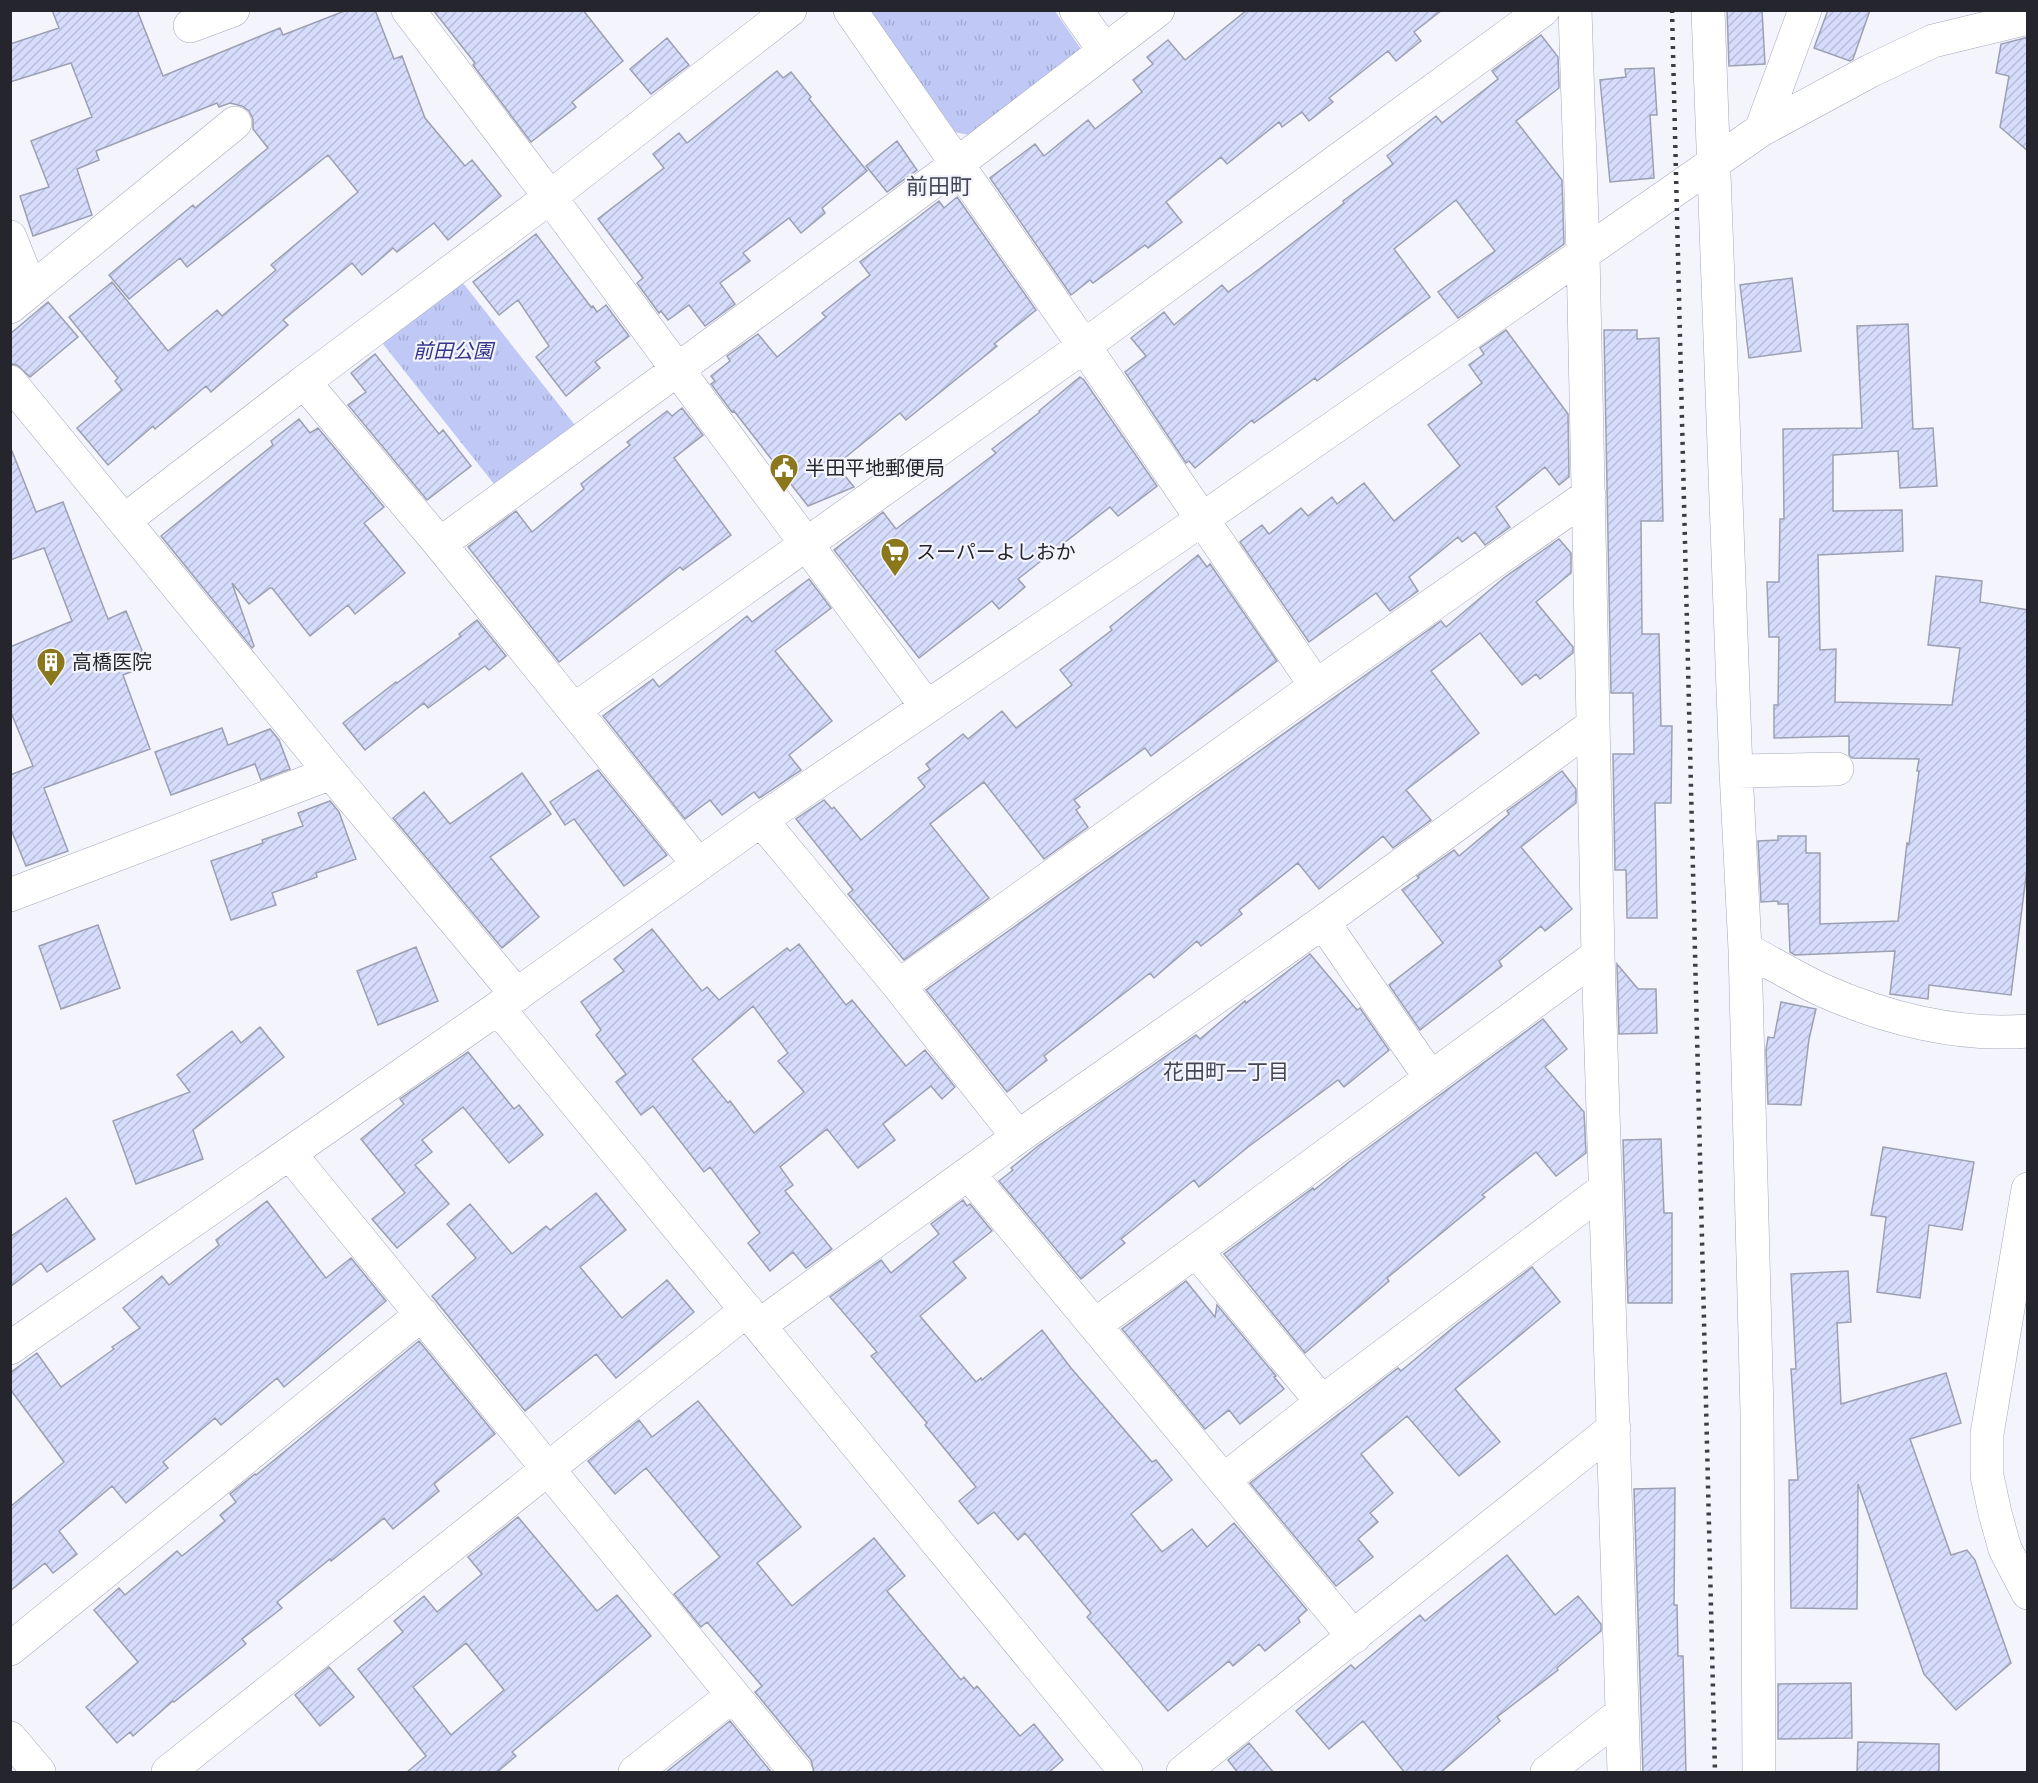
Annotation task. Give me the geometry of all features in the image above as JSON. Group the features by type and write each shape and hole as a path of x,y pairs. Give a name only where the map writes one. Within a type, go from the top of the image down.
{"street":[{"path":"190,26 233,10"},
{"path":"408,10 550,197 926,706"},
{"path":"125,520 550,197 790,10"},
{"path":"850,10 1316,686"},
{"path":"1076,10 1104,50"},
{"path":"440,544 957,164 1158,10"},
{"path":"574,710 1083,346 1543,10"},
{"path":"1575,10 1589,495 1598,955 1624,1773"},
{"path":"1708,10 1736,771 1745,949 1756,1412 1759,1773"},
{"path":"1761,130 1805,10"},
{"path":"10,1348 507,1002 760,820 1202,519 1761,130 1870,71 1933,41 2028,18"},
{"path":"10,237 21,298 235,123"},
{"path":"10,381 331,773 753,1317 1126,1773"},
{"path":"304,382 440,544 698,864"},
{"path":"899,986 1316,686 1589,495"},
{"path":"168,1773 548,1468 753,1317 969,1174 1323,922 1593,725"},
{"path":"1736,771 1837,769"},
{"path":"10,895 331,773"},
{"path":"760,820 899,986 1018,1137"},
{"path":"1323,922 1430,1077"},
{"path":"1745,949 1821,989 1858,1005 1938,1026 1976,1031 2028,1031"},
{"path":"1095,1325 1598,955"},
{"path":"290,1154 796,1773"},
{"path":"969,1174 1354,1637"},
{"path":"1224,1480 1322,1401 1606,1188"},
{"path":"2028,1189 1987,1434 1987,1476 1995,1513 2005,1549 2028,1593"},
{"path":"1197,1252 1322,1401"},
{"path":"10,1649 422,1314"},
{"path":"1183,1773 1614,1428"},
{"path":"635,1773 733,1695"},
{"path":"1547,1773 1622,1713"},
{"path":"10,1738 39,1773"}],"green space":[{"path":"868,11 1055,11 1083,52 970,135 953,132"},
{"name":"前田公園","path":"459,278 578,429 498,489 379,339"}],"building":[{"path":"52,10 137,10 163,76 280,28 283,35 347,10 375,10 394,59 402,56 425,118 465,166 472,160 501,196 448,240 434,223 397,252 393,248 362,275 352,263 283,320 288,325 211,392 206,386 155,429 153,426 108,465 77,428 122,390 115,381 118,378 69,317 112,282 168,351 217,310 222,316 276,270 271,265 358,192 328,155 187,267 180,258 129,299 109,275 193,205 195,208 268,148 253,129 253,119 249,111 242,106 230,103 219,107 217,103 96,151 99,160 77,169 92,215 33,236 20,196 49,187 31,141 92,117 71,63 10,82 10,44 59,28"},
{"path":"433,10 583,10 623,61 572,102 576,107 531,142 473,65 475,63"},
{"path":"1247,10 1442,10 1414,32 1421,41 1396,61 1388,51 1329,98 1333,102 1309,121 1302,112 1282,127 1279,122 1227,164 1221,157 1166,202 1182,222 1148,248 1145,245 1093,283 1090,280 1071,295 990,178 1035,144 1044,156 1088,120 1095,129 1142,92 1133,80 1153,64 1147,57 1168,40 1185,60"},
{"path":"1727,10 1762,10 1765,64 1729,66"},
{"path":"1828,10 1870,10 1853,59 1850,61 1814,48"},
{"path":"1541,35 1558,57 1559,88 1516,121 1562,180 1564,244 1458,318 1438,292 1495,251 1456,200 1394,249 1430,297 1317,381 1315,378 1254,423 1252,420 1195,468 1189,461 1186,463 1125,372 1146,356 1131,338 1164,312 1174,325 1222,285 1228,292 1262,267 1344,203 1343,201 1393,164 1387,156 1436,116 1442,123 1498,79 1492,71"},
{"path":"667,38 689,65 651,94 630,69"},
{"path":"2028,38 2028,151 2000,127 2009,76 1996,73 2001,44"},
{"path":"1654,68 1657,115 1650,115 1654,178 1610,182 1600,80 1626,77 1625,69"},
{"path":"777,71 783,78 791,72 811,97 809,99 867,171 822,208 825,213 801,233 789,218 743,253 750,261 720,283 735,304 705,326 689,305 668,320 661,311 659,313 637,283 643,278 598,219 664,168 653,154 679,133 687,143"},
{"path":"897,141 917,170 887,192 866,166"},
{"path":"957,197 1036,310 994,344 997,346 906,420 900,413 836,465 854,487 808,506 711,384 715,381 711,376 730,361 727,356 758,334 777,357 826,317 822,313 870,275 860,262 939,201 944,208"},
{"path":"536,234 591,307 593,306 597,312 606,305 629,336 595,362 600,368 566,396 536,357 549,346 518,300 499,315 473,282"},
{"path":"1792,278 1801,351 1749,358 1740,285"},
{"path":"48,302 78,337 30,377 17,365 10,364 10,334"},
{"path":"1908,324 1913,429 1933,428 1937,486 1900,488 1898,451 1833,455 1833,511 1902,510 1903,551 1818,555 1820,650 1836,649 1835,702 1952,705 1960,648 1928,645 1936,576 1982,581 1980,602 2028,610 2028,861 2011,995 1929,985 1928,999 1890,994 1895,951 1795,955 1790,952 1788,904 1778,904 1778,901 1761,902 1758,841 1778,840 1778,836 1806,836 1806,853 1820,853 1820,924 1898,921 1919,759 1852,758 1849,755 1849,736 1774,738 1774,705 1778,705 1779,637 1769,637 1767,582 1779,582 1780,519 1784,519 1783,429 1862,428 1857,326"},
{"path":"1506,330 1568,414 1569,477 1559,485 1545,467 1496,507 1510,527 1485,545 1475,532 1462,542 1458,537 1409,577 1418,591 1390,611 1376,593 1309,642 1240,542 1262,525 1269,534 1301,508 1308,516 1332,497 1337,504 1364,483 1394,521 1460,466 1428,425 1482,383 1469,365 1484,354 1480,348"},
{"path":"1604,330 1637,330 1637,339 1659,338 1663,521 1641,521 1642,634 1659,634 1661,726 1672,726 1671,803 1655,803 1657,918 1627,918 1626,870 1615,870 1613,754 1634,754 1633,693 1611,693"},
{"path":"375,354 439,434 443,430 471,466 427,500 348,405 366,392 351,373"},
{"path":"1080,377 1157,486 1118,516 1110,507 1018,579 1025,587 999,609 992,601 919,658 834,550 883,512 896,529 996,453 992,449"},
{"path":"682,408 703,435 674,458 731,535 683,570 680,567 559,662 468,547 516,511 532,532 584,489 581,484 630,445 627,442 667,411 672,416"},
{"path":"299,419 310,433 318,428 384,507 364,523 405,573 355,614 348,605 310,636 272,588 249,604 232,583 254,646 252,648 161,536 273,445 271,441"},
{"path":"10,451 12,451 36,512 63,502 108,619 126,611 148,665 123,675 150,749 44,788 68,851 26,866 10,827 10,775 33,766 10,710 10,647 72,621 44,548 10,560"},
{"path":"1559,539 1571,553 1571,573 1536,602 1573,647 1573,653 1540,679 1536,674 1522,685 1480,633 1431,671 1479,733 1406,790 1431,820 1393,848 1383,836 1319,889 1298,863 1239,910 1242,914 1201,946 1197,941 1154,978 1150,973 1044,1056 1047,1060 1007,1092 926,990 1441,621 1446,627 1505,577"},
{"path":"1198,555 1207,567 1210,564 1277,661 1151,756 1145,748 1074,800 1080,807 1076,810 1088,827 1044,859 984,782 930,824 989,898 904,960 848,894 853,890 796,819 824,800 832,809 834,807 861,840 925,787 918,778 930,769 926,764 963,734 968,739 1002,711 1016,728 1072,685 1060,670 1112,630 1110,627"},
{"path":"809,579 831,608 775,651 832,721 789,755 801,770 761,797 759,798 754,792 722,815 710,800 685,819 603,716 653,679 659,687 747,616 752,622"},
{"path":"477,620 506,656 489,670 485,666 428,708 424,703 365,750 343,723 461,636 459,634"},
{"path":"222,728 228,745 270,729 279,740 290,769 261,780 255,764 171,795 155,752"},
{"path":"598,770 667,855 624,886 574,819 565,825 550,802"},
{"path":"1562,771 1576,789 1576,803 1521,847 1572,909 1545,931 1541,926 1499,961 1502,966 1420,1030 1389,985 1443,943 1402,890 1419,878 1417,876 1454,850 1459,856 1509,814 1507,811"},
{"path":"522,773 551,814 490,857 539,917 502,948 393,818 424,792 450,824"},
{"path":"330,801 339,812 356,859 316,873 317,877 272,893 276,905 231,920 211,861 303,826 298,813"},
{"path":"98,925 120,988 61,1009 39,946"},
{"path":"652,929 702,991 707,987 719,1000 787,948 790,951 799,944 846,1005 852,1000 906,1066 925,1050 955,1087 942,1099 931,1086 883,1124 895,1140 858,1168 827,1129 780,1167 793,1185 785,1191 832,1249 806,1268 793,1252 770,1271 748,1243 760,1233 710,1167 704,1172 653,1106 641,1115 616,1082 626,1074 596,1035 601,1030 581,1002 624,971 614,959","holes":["753,1006 788,1053 778,1061 804,1092 754,1133 730,1101 728,1103 692,1059"]},
{"path":"416,947 438,1001 378,1025 357,971"},
{"path":"1310,954 1357,1010 1360,1008 1389,1050 1344,1087 1338,1080 1248,1147 1199,1187 1194,1180 1121,1239 1125,1243 1081,1279 999,1181 1038,1146 1196,1035 1200,1039 1245,1001 1246,1003"},
{"path":"1617,964 1638,989 1656,989 1657,1033 1619,1034"},
{"path":"1781,1002 1816,1009 1809,1039 1801,1105 1768,1104 1766,1050 1768,1037 1774,1038"},
{"path":"1543,1019 1567,1049 1545,1067 1584,1112 1586,1153 1556,1176 1536,1152 1482,1195 1485,1197 1387,1278 1389,1281 1305,1353 1224,1254 1313,1188 1314,1190"},
{"path":"260,1027 284,1057 193,1130 203,1159 136,1184 113,1121 190,1092 177,1075 232,1031 241,1043"},
{"path":"468,1052 514,1109 519,1105 543,1135 509,1163 463,1107 422,1140 432,1152 415,1165 449,1204 397,1248 372,1219 405,1193 361,1139 404,1104 400,1099"},
{"path":"1661,1139 1664,1213 1672,1213 1672,1303 1628,1303 1623,1140"},
{"path":"1883,1147 1974,1162 1962,1230 1929,1225 1920,1298 1877,1292 1886,1217 1871,1215"},
{"path":"596,1193 626,1230 580,1267 622,1318 667,1280 694,1312 616,1378 596,1354 525,1411 432,1296 476,1258 447,1224 470,1204 512,1254 546,1226 550,1230"},
{"path":"66,1198 95,1239 47,1272 41,1263 10,1287 10,1237"},
{"path":"963,1200 967,1206 970,1204 992,1231 953,1262 966,1278 920,1316 976,1382 981,1378 982,1380 1042,1330 1071,1368 1152,1462 1156,1460 1172,1480 1131,1514 1162,1552 1192,1529 1207,1547 1234,1523 1307,1610 1298,1618 1300,1622 1265,1651 1259,1644 1233,1666 1229,1661 1168,1711 1087,1617 1091,1613 1025,1533 1018,1540 994,1512 978,1524 959,1501 976,1487 871,1356 877,1352 830,1297 881,1260 891,1273 939,1234 931,1224"},
{"path":"267,1201 326,1278 351,1258 386,1301 284,1387 277,1378 221,1425 215,1418 163,1462 168,1468 126,1503 112,1486 59,1531 77,1554 53,1573 45,1563 10,1591 10,1507 64,1462 10,1389 10,1373 37,1353 61,1387 140,1328 123,1308 162,1276 169,1285 219,1245 216,1240"},
{"path":"1532,1267 1560,1302 1455,1389 1500,1442 1459,1476 1407,1416 1361,1454 1393,1493 1370,1513 1378,1522 1358,1539 1373,1557 1336,1586 1250,1483 1398,1368 1401,1371 1456,1325"},
{"path":"1848,1271 1851,1322 1837,1323 1841,1404 1946,1373 1961,1423 1910,1439 1951,1555 1967,1550 1975,1560 2011,1663 1956,1710 1924,1674 1858,1484 1857,1609 1791,1608 1789,1480 1798,1480 1791,1369 1796,1369 1791,1274"},
{"path":"1186,1281 1215,1317 1217,1305 1276,1376 1274,1377 1284,1389 1240,1424 1229,1410 1205,1429 1122,1329"},
{"path":"419,1341 495,1434 434,1484 439,1491 393,1529 384,1518 331,1561 330,1559 277,1602 282,1608 242,1639 246,1644 173,1701 133,1736 130,1732 117,1743 86,1707 138,1662 94,1610 119,1588 125,1595 177,1551 182,1556 225,1521 220,1515 236,1502 230,1494"},
{"path":"698,1401 801,1527 757,1563 792,1606 874,1538 905,1576 887,1591 961,1680 964,1677 974,1689 977,1686 1020,1736 1034,1724 1063,1760 1048,1773 814,1773 811,1760 755,1692 762,1686 707,1622 701,1627 674,1594 720,1557 646,1468 615,1494 588,1461 639,1420 652,1437"},
{"path":"1675,1488 1674,1605 1677,1605 1678,1656 1683,1656 1686,1773 1643,1773 1634,1489"},
{"path":"518,1517 597,1611 617,1595 651,1636 512,1752 516,1756 496,1773 406,1773 426,1756 358,1669 403,1632 394,1621 424,1596 437,1612 482,1574 468,1557","holes":["466,1643 504,1690 451,1735 413,1687"]},
{"path":"1507,1555 1555,1615 1578,1596 1601,1624 1601,1631 1557,1668 1558,1670 1497,1717 1500,1721 1440,1773 1405,1773 1363,1721 1329,1749 1296,1711 1351,1665 1355,1669 1420,1615 1425,1621"},
{"path":"329,1667 354,1697 320,1726 295,1695"},
{"path":"1851,1683 1852,1738 1778,1739 1778,1684"},
{"path":"730,1721 772,1773 665,1773"},
{"path":"1858,1742 1939,1744 1939,1773 1857,1773"},
{"path":"1249,1743 1274,1773 1238,1773 1228,1760"}],"railway":[{"path":"1672,10 1715,1772"}],"place":[{"name":"半田平地郵便局","path":"784,494"},
{"name":"スーパーよしおか","path":"895,578"},
{"name":"高橋医院","path":"51,688"}],"district":[{"name":"前田町","path":"939,186"},
{"name":"花田町一丁目","path":"1226,1072"}]}
